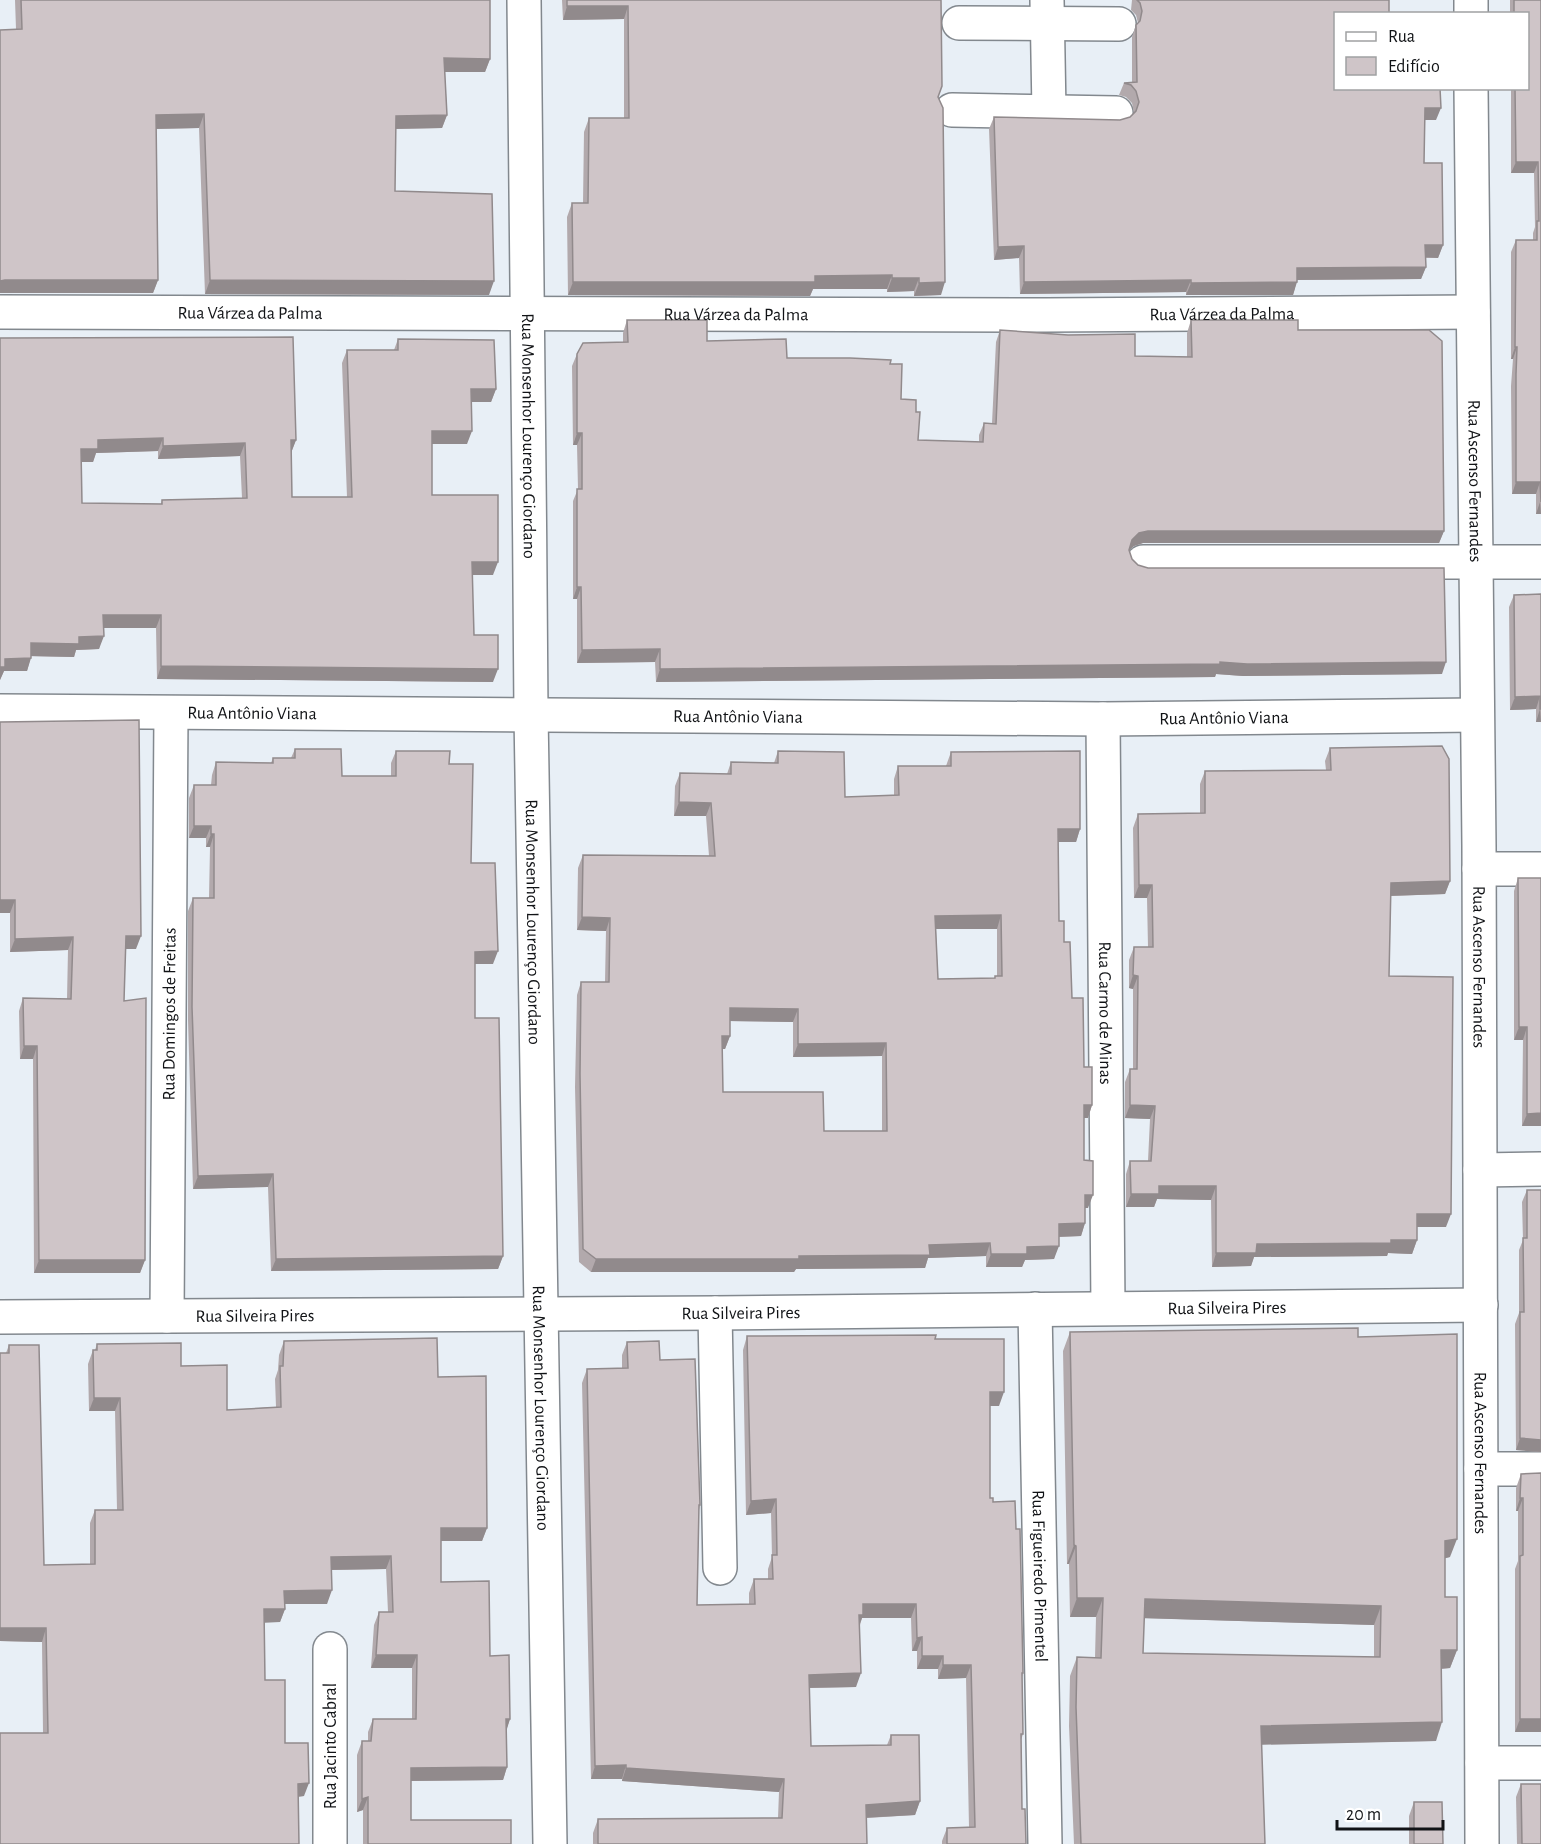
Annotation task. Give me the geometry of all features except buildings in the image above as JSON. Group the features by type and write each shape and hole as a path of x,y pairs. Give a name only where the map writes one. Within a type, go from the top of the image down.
{"street":[{"name":"Rua Monsenhor Lourenço Giordano","path":"524,0 539,1314 550,1844"},
{"path":"959,23 1047,12 1119,24"},
{"path":"1047,12 1049,111"},
{"name":"Rua Ascenso Fernandes","path":"1471,90 1479,869 1482,1844"},
{"path":"952,110 1116,113"},
{"name":"Rua Várzea da Palma","path":"0,312 1058,315 1473,312"},
{"path":"1143,562 1541,562"},
{"name":"Rua Antônio Viana","path":"0,711 1103,719 1477,715"},
{"name":"Rua Domingos de Freitas","path":"167,1316 171,713"},
{"name":"Rua Carmo de Minas","path":"1103,719 1108,1308"},
{"path":"1479,869 1541,869"},
{"path":"1480,1170 1541,1169"},
{"name":"Rua Silveira Pires","path":"0,1317 1481,1305"},
{"name":"Rua Figueiredo Pimentel","path":"1035,1309 1045,1844"},
{"path":"715,1313 720,1568"},
{"path":"1481,1469 1541,1469"},
{"name":"Rua Jacinto Cabral","path":"330,1649 330,1844"},
{"path":"1482,1764 1541,1763"}]}
